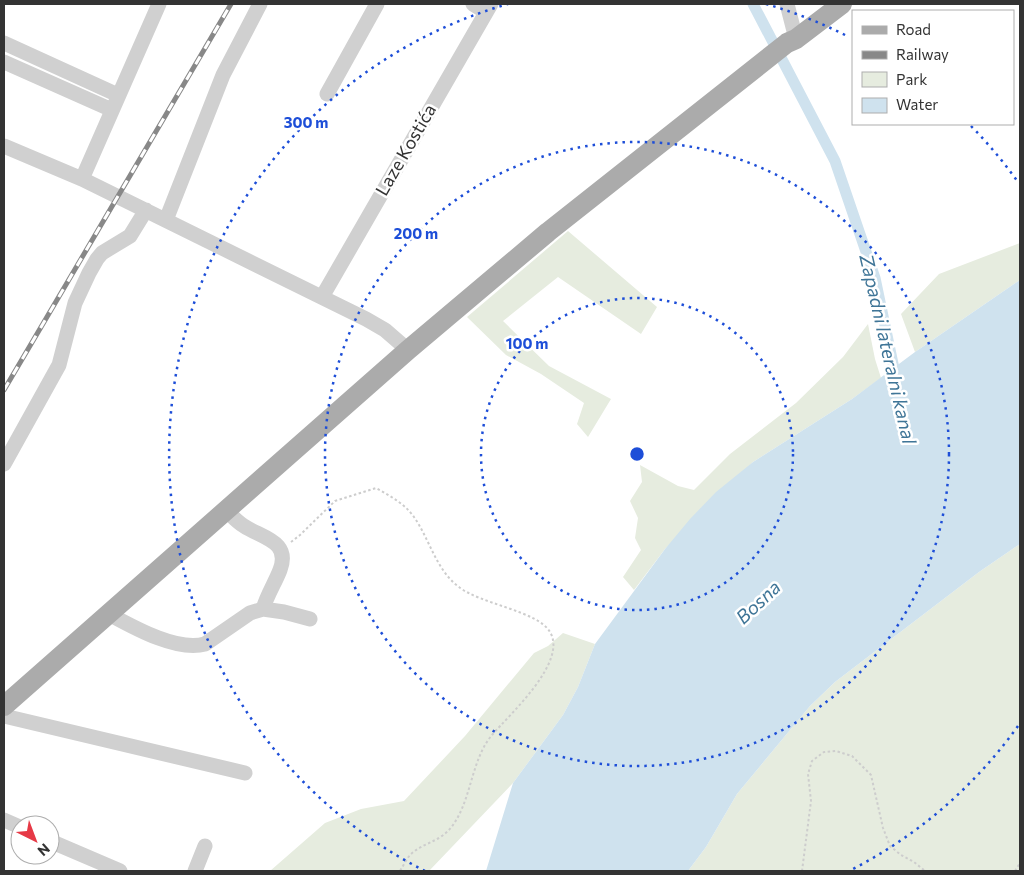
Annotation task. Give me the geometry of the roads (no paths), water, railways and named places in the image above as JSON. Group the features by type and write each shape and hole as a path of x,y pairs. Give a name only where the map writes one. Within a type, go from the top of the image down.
{"main road":[{"path":"4,706 408,350 548,232 768,58 842,4"}],"street":[{"path":"166,220 223,75 260,4"},
{"path":"327,94 377,4"},
{"path":"473,4 488,8"},
{"path":"788,4 791,41"},
{"path":"82,179 156,6"},
{"name":"Laze Kostića","path":"322,297 488,8"},
{"path":"4,43 118,95"},
{"path":"4,62 112,110"},
{"path":"4,146 82,179 322,297 384,330 408,350"},
{"path":"4,464 59,365 75,303 89,273 102,253 130,236 146,210"},
{"path":"227,511 243,526 264,536 281,548 284,556 262,609"},
{"path":"109,614 162,640 198,646 205,644 250,613 262,609 284,612 310,620"},
{"path":"4,716 245,773"},
{"path":"60,844 120,871"},
{"path":"195,871 205,846"}],"water":[{"name":"Bosna","path":"1020,280 1020,544 979,572 835,682 810,706 737,794 706,847 688,871 486,871 513,783 563,715 578,687 595,644 665,549 690,519 716,492 753,462 852,399 915,352"}],"waterway":[{"name":"Zapadni lateralni kanal","path":"753,4 835,161 875,278 897,383"}],"railway":[{"path":"4,390 231,4"}]}
